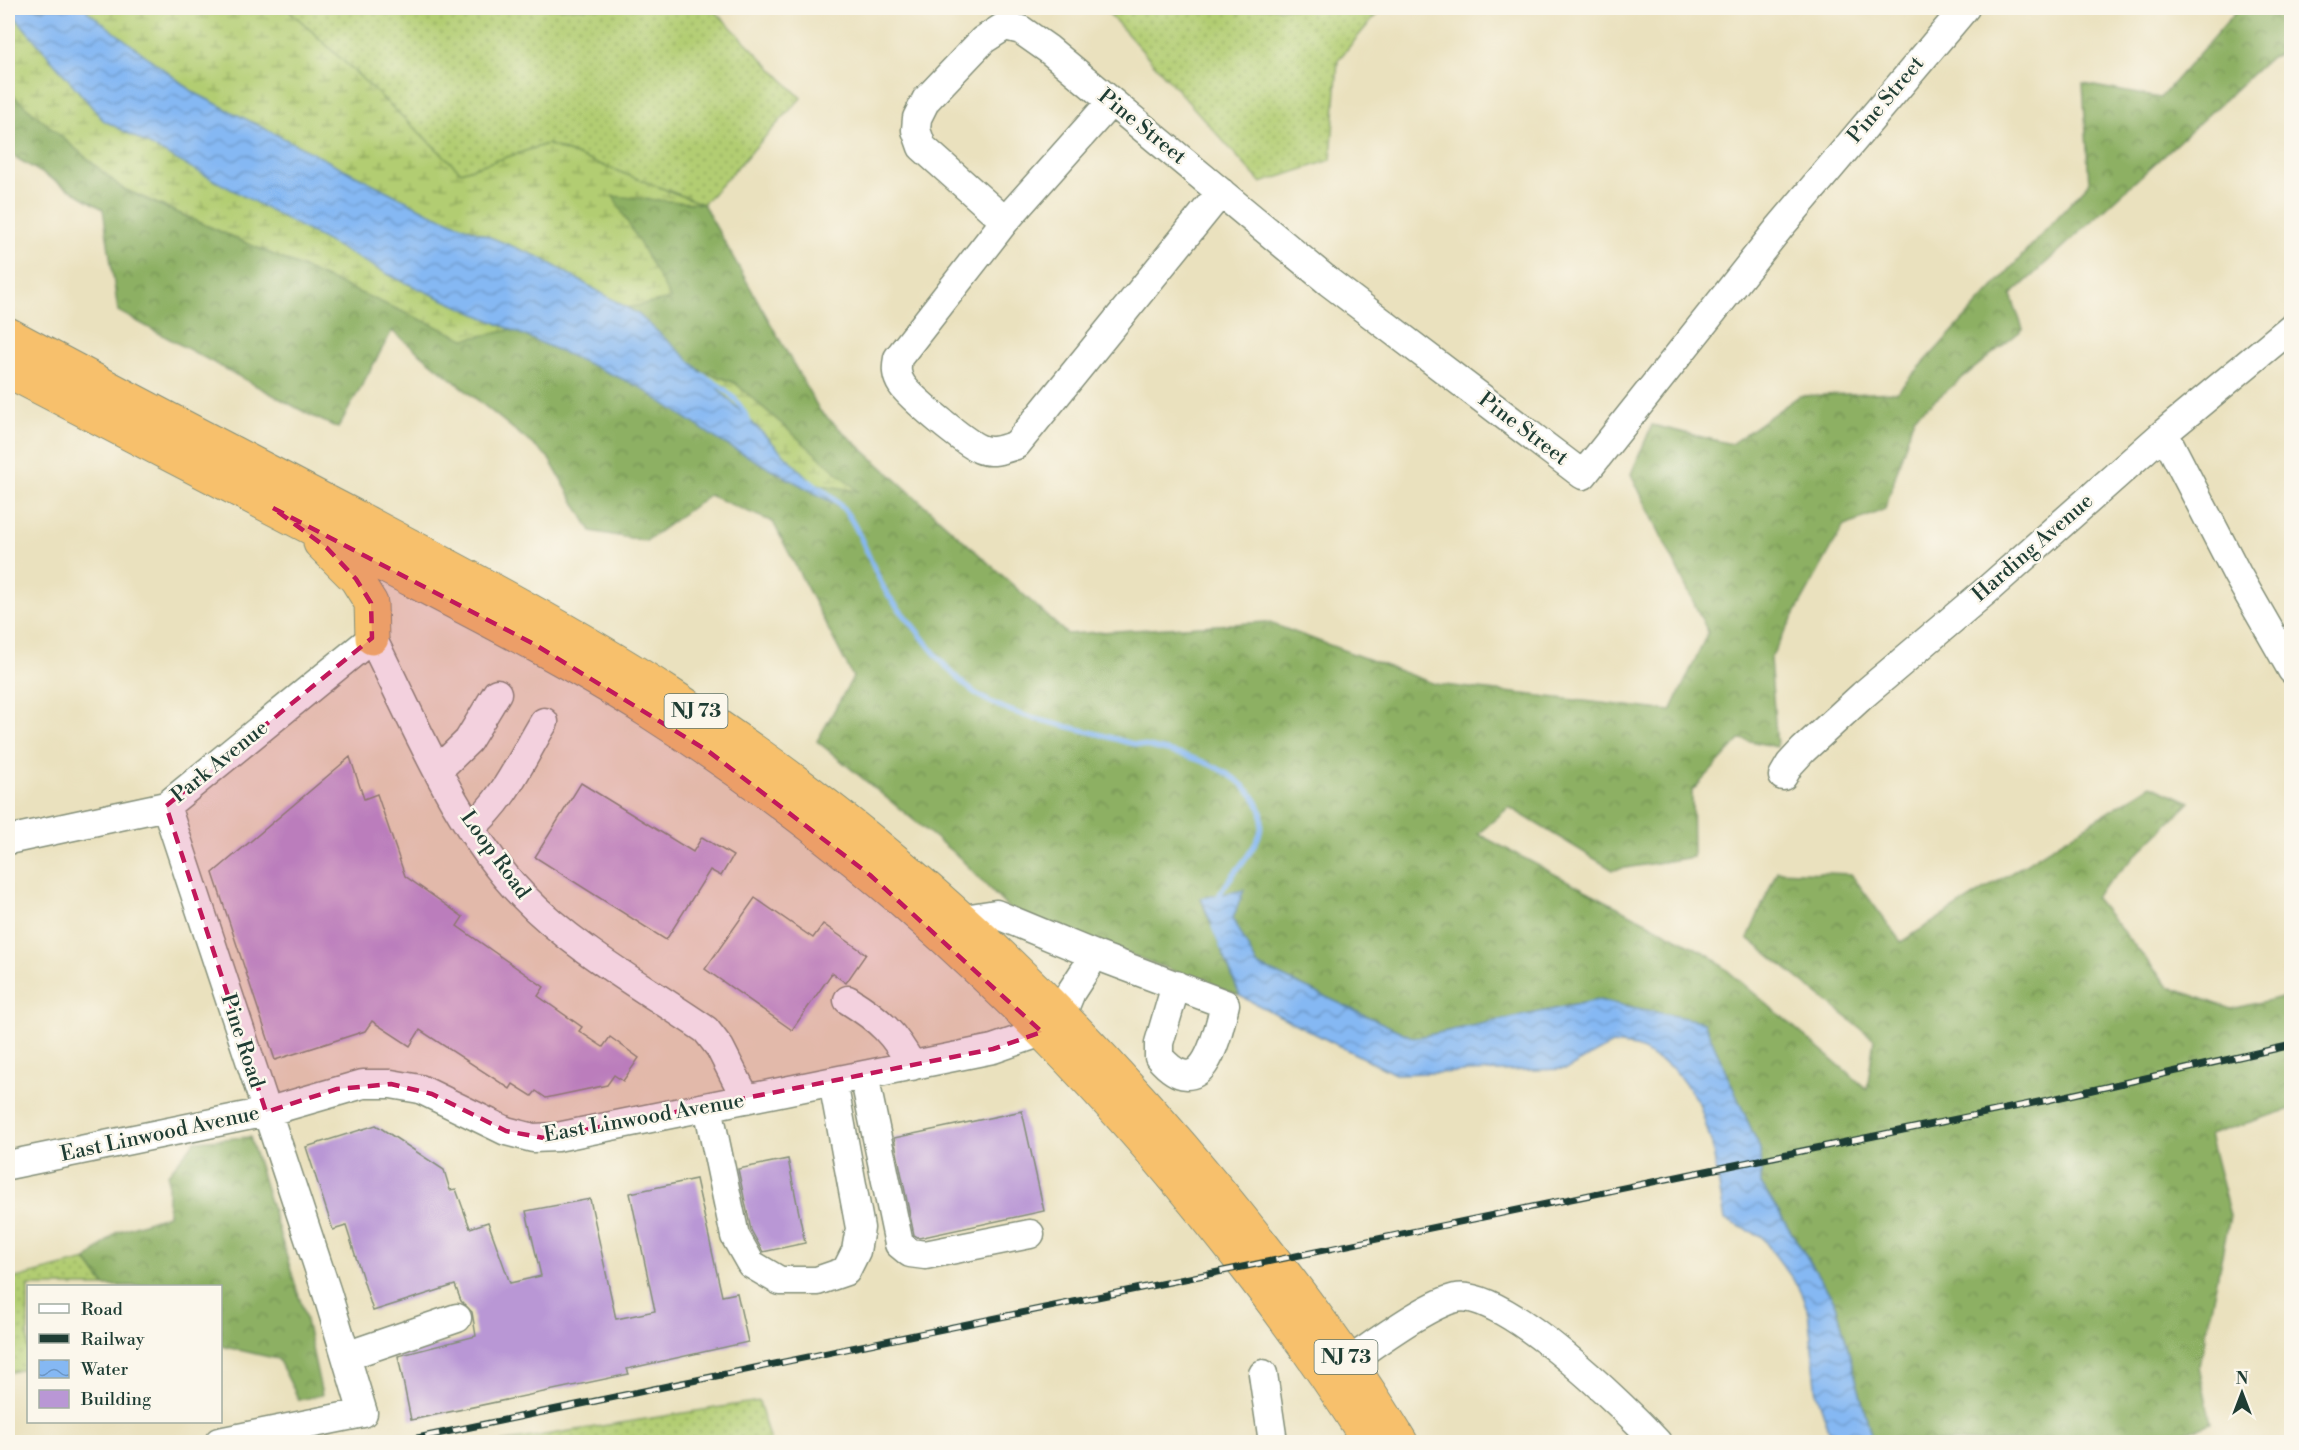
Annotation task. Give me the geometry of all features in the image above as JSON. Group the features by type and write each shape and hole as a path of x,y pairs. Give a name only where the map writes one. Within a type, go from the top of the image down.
{"highway":[{"name":"NJ 73","path":"8,334 494,589 618,661 792,778 964,919 1052,1023 1252,1273 1329,1378 1369,1443"},
{"name":"NJ 73","path":"8,371 592,676 689,738 763,790 870,875 974,965 1111,1064 1183,1146 1265,1247 1349,1361 1401,1443"},
{"path":"273,508 327,548 356,579 371,603 372,638"}],"street":[{"name":"Pine Street","path":"1005,220 922,147 916,130 917,118 926,100 983,40 1005,26 1022,30 1048,49 1110,103 1329,282 1583,475 1780,227 1965,8"},
{"path":"1110,103 1005,220 898,358 896,371 902,385 957,434 981,450 1000,452 1016,445 1221,192"},
{"name":"Harding Avenue","path":"1783,776 1790,764 1820,733 2164,433 2292,327"},
{"path":"2164,433 2237,574 2292,670"},
{"name":"Loop Road","path":"372,638 438,770 471,826 503,873 540,913 713,1037 746,1100"},
{"name":"Park Avenue","path":"8,840 166,806 372,638"},
{"path":"438,770 468,741 497,693"},
{"path":"471,826 487,814 499,798 544,722"},
{"name":"Pine Road","path":"166,806 363,1413 219,1443"},
{"path":"964,919 996,914 1095,955 1176,985"},
{"path":"1052,1023 1095,955"},
{"path":"848,1000 877,1018 897,1039 912,1066"},
{"name":"East Linwood Avenue","path":"8,1165 266,1112 337,1089 363,1084 391,1084 432,1094 506,1131 544,1138 746,1100 1005,1046 1052,1023"},
{"path":"864,1076 898,1244 910,1253 925,1255 1030,1234"},
{"path":"708,1107 735,1236 751,1264 780,1281 816,1281 846,1271 856,1251 860,1228 833,1082"},
{"path":"1349,1361 1441,1304 1469,1297 1503,1310 1569,1360 1624,1407 1657,1443"},
{"path":"346,1356 457,1318"},
{"path":"1263,1374 1273,1443"}],"highlighted area":[{"path":"273,508 534,644 708,751 870,875 1042,1032 993,1049 544,1138 506,1131 432,1094 391,1084 337,1089 266,1112 166,806 372,638 371,603 356,579 327,548"}],"green space":[{"path":"8,8 287,8 461,172 547,144 703,204 613,196 671,299 564,320 735,383 858,491 781,478 692,391 536,325 465,339 122,188 8,91"},
{"path":"287,8 712,8 801,98 703,204 547,144 461,172"},
{"path":"1104,8 1382,8 1338,60 1331,160 1261,183"},
{"path":"2239,8 2291,8 2291,51 2271,57 2011,295 2023,329 1914,417 1885,509 1843,527 1770,659 1777,747 1741,739 1692,791 1693,857 1613,870 1509,807 1478,834 1709,955 1867,1089 1874,1039 1748,938 1777,871 1851,874 1901,942 2151,785 2190,802 2094,897 2169,987 2231,1009 2291,995 2291,1109 2209,1135 2230,1216 2199,1367 2211,1423 2159,1442 1873,1442 1836,1304 1761,1184 1760,1149 1704,1023 1598,1000 1414,1038 1257,965 1233,918 1243,891 1201,899 1240,996 1009,909 960,858 817,741 853,677 773,522 709,495 646,541 591,531 548,457 392,331 338,428 310,415 118,311 103,209 8,153 8,91 123,189 465,339 536,325 857,491 735,383 563,320 613,195 703,204 820,411 1067,634 1267,622 1435,684 1671,711 1708,632 1631,474 1652,425 1731,444 1799,396 1897,392 2089,183 2083,84 2160,98"},
{"path":"250,1137 305,1316 322,1395 299,1400 278,1359 222,1346 222,1285 104,1285 86,1260 117,1232 168,1215 168,1174 195,1141"},
{"path":"86,1260 104,1285 27,1285 27,1368 8,1373 8,1280"},
{"path":"759,1401 770,1442 501,1442"}],"water":[{"path":"11,8 87,8 87,11 195,93 428,212 539,257 638,314 689,360 833,503 720,441 638,386 395,278 103,120 10,11"},
{"path":"1244,890 1233,918 1257,965 1414,1038 1598,1000 1704,1022 1760,1149 1761,1184 1836,1304 1873,1442 1833,1442 1817,1394 1808,1311 1798,1286 1761,1236 1725,1220 1712,1145 1699,1103 1674,1069 1636,1047 1612,1044 1567,1069 1395,1074 1240,996 1201,898"}],"building":[{"path":"350,757 364,799 377,794 405,876 463,917 457,926 544,987 538,996 582,1027 579,1031 603,1047 610,1037 639,1058 623,1081 614,1075 607,1085 546,1098 536,1091 532,1096 513,1084 510,1089 420,1030 410,1046 372,1021 365,1031 275,1060 213,873"},
{"path":"581,783 693,852 702,837 733,856 721,876 710,870 666,940 535,857"},
{"path":"755,898 813,938 823,924 866,954 846,983 832,973 792,1030 705,969"},
{"path":"1022,1111 1044,1211 919,1238 914,1235 894,1138"},
{"path":"376,1125 444,1170 450,1190 456,1189 470,1228 488,1222 510,1283 541,1276 526,1211 590,1199 616,1319 655,1311 630,1193 696,1179 722,1296 737,1293 748,1342 627,1369 629,1374 411,1420 398,1356 476,1336 472,1312 461,1301 455,1285 373,1311 346,1226 333,1230 306,1147"},
{"path":"788,1159 805,1243 763,1252 751,1230 738,1169"}],"waterway":[{"path":"702,375 730,394 741,406 749,422"},
{"path":"809,481 839,503 849,516 891,599 943,663 972,691 996,705 1022,715 1196,759 1227,774 1253,796 1261,810 1262,824 1258,838 1217,900"},
{"path":"1214,927 1223,948"}],"railway":[{"path":"398,1442 2048,1100 2292,1045"}]}
